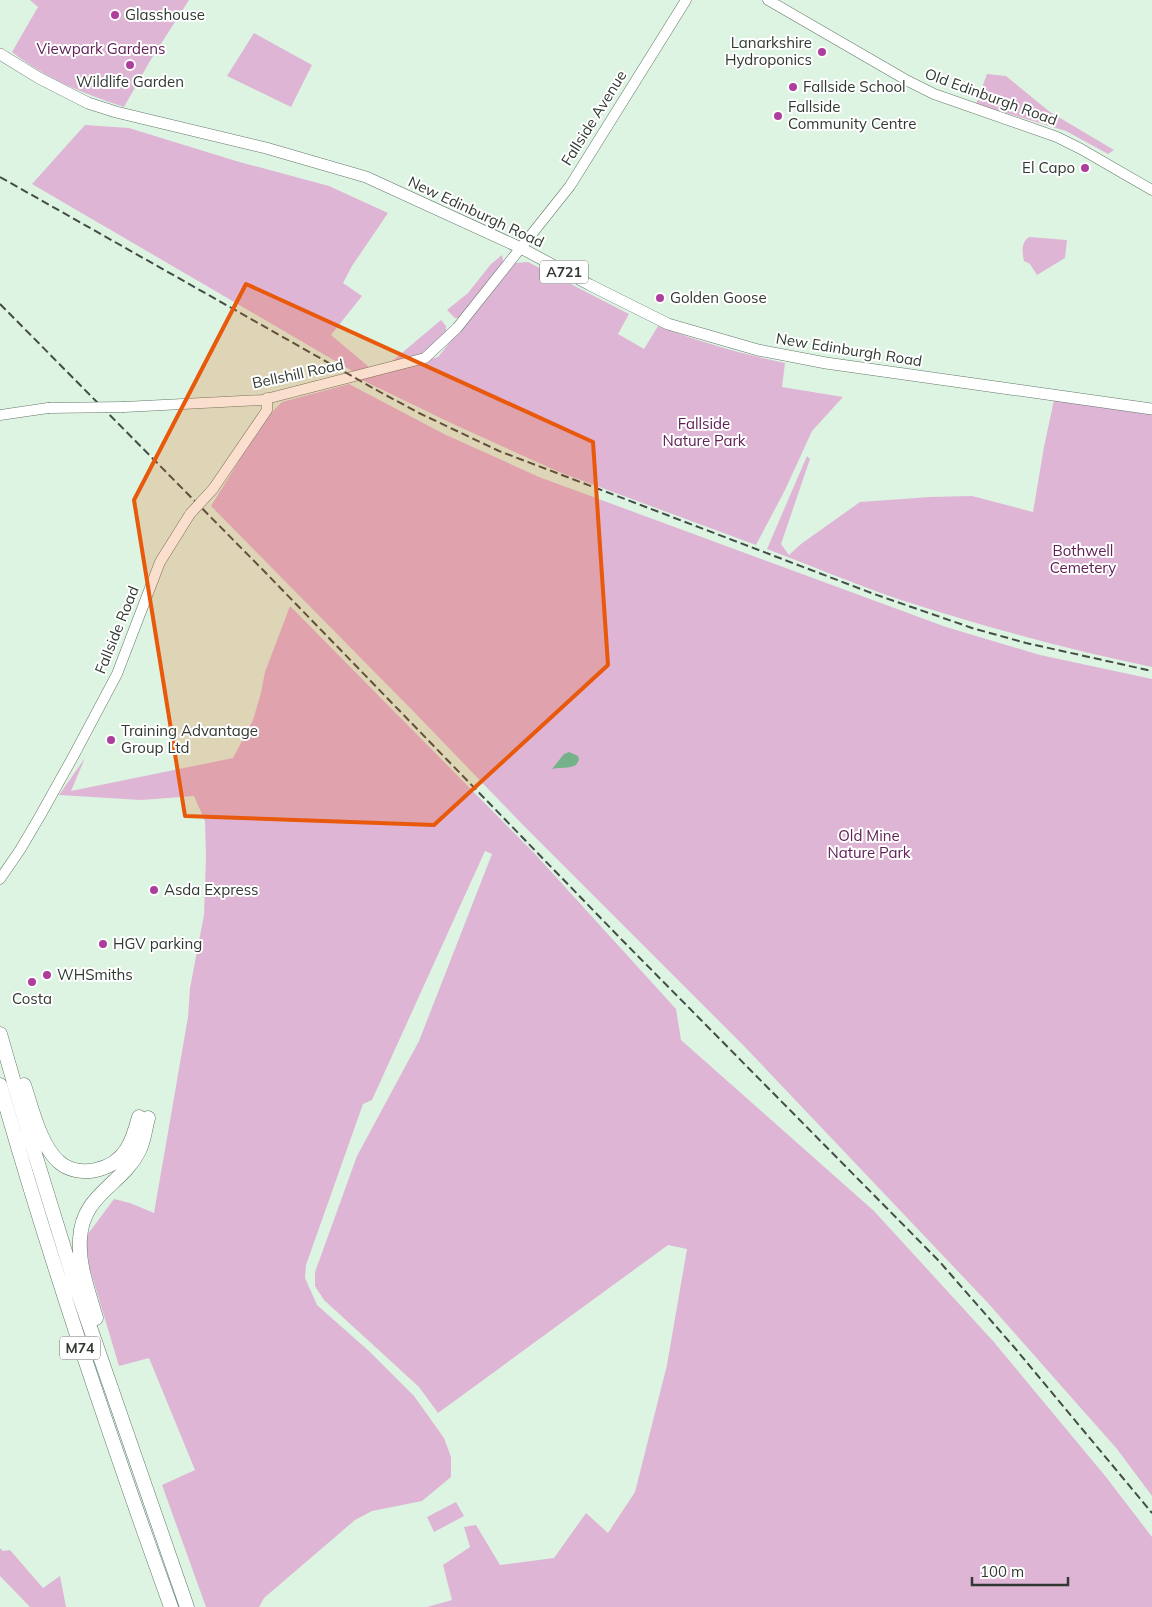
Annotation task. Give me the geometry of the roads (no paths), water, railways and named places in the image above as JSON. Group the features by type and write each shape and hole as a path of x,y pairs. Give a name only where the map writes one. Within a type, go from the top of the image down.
{"highway":[{"path":"0,1021 43,1139 60,1162 75,1170 90,1171 108,1166 126,1151 143,1117 138,1152 124,1172 101,1192 85,1215 80,1238 82,1264 123,1423"},
{"name":"M74","path":"0,1034 76,1287 187,1607"},
{"name":"M74","path":"0,1085 32,1196 113,1445 171,1607"},
{"name":"M74","path":"113,1445 136,1527 164,1607"}],"main road":[{"name":"Fallside Avenue","path":"521,248 570,186 686,0"},
{"name":"Old Edinburgh Road","path":"768,0 934,94 1057,137 1152,190"},
{"name":"New Edinburgh Road","path":"0,54 39,78 88,103 116,112 266,148 366,178 521,248 668,324 758,350 850,366 1152,409"},
{"name":"Bellshill Road","path":"0,415 48,408 124,407 267,398 425,358 457,328 521,248"},
{"name":"Fallside Road","path":"0,879 16,857 40,816 117,674 160,562 190,514 213,489 267,410 267,398"}],"railway":[{"path":"0,177 380,392 499,451 874,594 972,628 1026,643 1152,671"},
{"path":"0,304 939,1261 1014,1347 1152,1513"}],"place":[{"name":"Glasshouse","path":"115,15"},
{"name":"Lanarkshire Hydroponics","path":"822,52"},
{"name":"Wildlife Garden","path":"130,65"},
{"name":"Fallside School","path":"793,87"},
{"name":"Fallside Community Centre","path":"778,116"},
{"name":"El Capo","path":"1085,168"},
{"name":"Golden Goose","path":"660,298"},
{"name":"Training Advantage Group Ltd","path":"111,740"},
{"name":"Asda Express","path":"154,890"},
{"name":"HGV parking","path":"103,944"},
{"name":"WHSmiths","path":"47,975"},
{"name":"Costa","path":"32,982"}],"park label":[{"name":"Viewpark Gardens","path":"101,49"},
{"name":"Fallside Nature Park","path":"704,432"},
{"name":"Bothwell Cemetery","path":"1083,560"},
{"name":"Old Mine Nature Park","path":"869,844"}]}
